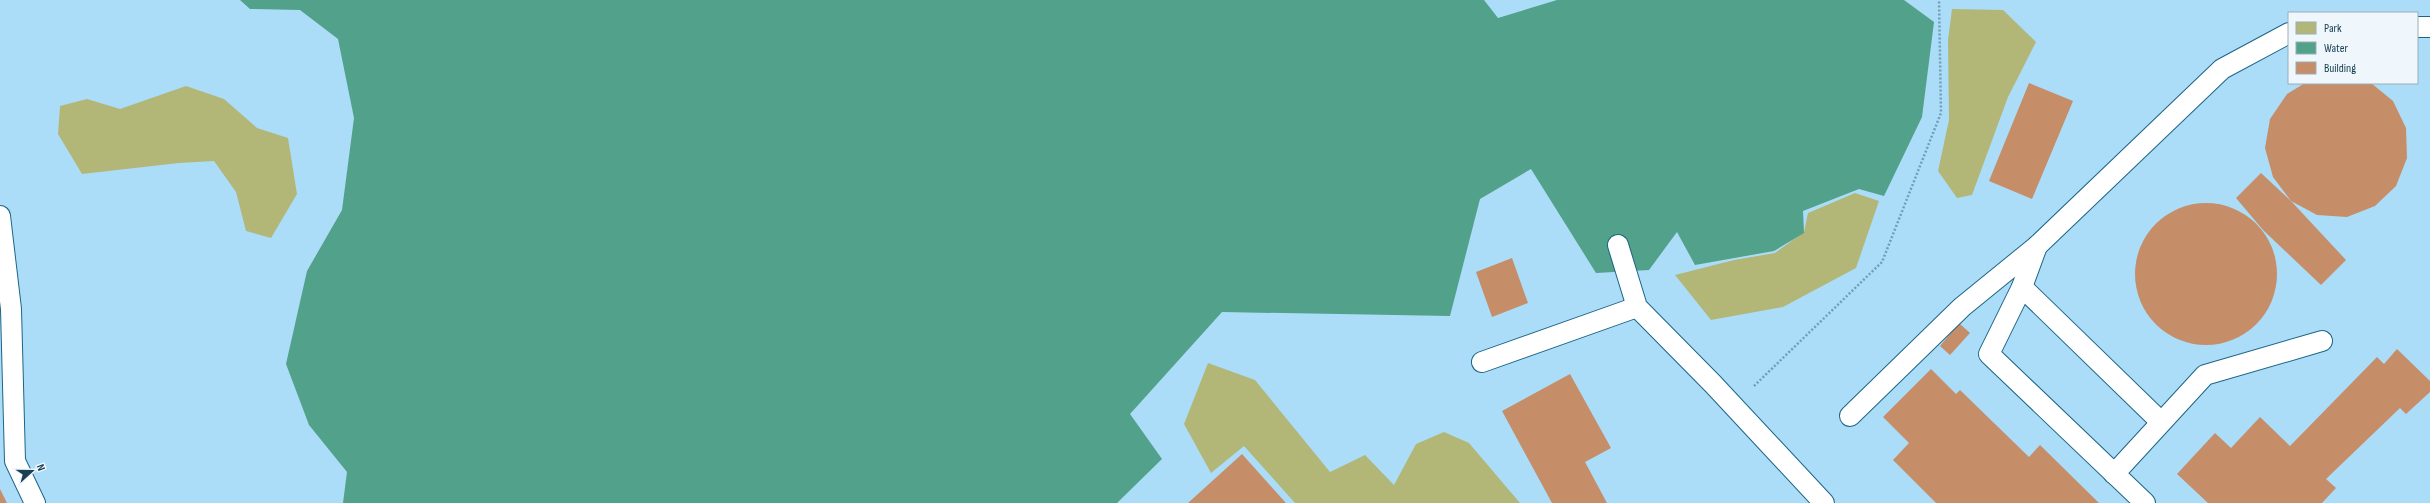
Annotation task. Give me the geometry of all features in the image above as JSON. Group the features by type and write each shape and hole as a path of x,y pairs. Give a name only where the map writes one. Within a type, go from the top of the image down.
{"lane":[{"path":"2418,27 2430,27"},
{"path":"1850,416 1962,307 2037,246 2222,69 2288,34"},
{"path":"0,216 12,309 6,347 15,461 35,503"},
{"path":"1618,245 1637,307 1824,503"},
{"path":"2037,246 2022,287 1989,354 2145,503"},
{"path":"2022,287 2162,422"},
{"path":"1482,362 1637,307"},
{"path":"2114,474 2205,375 2322,341"}],"path":[{"path":"1733,406 1882,262 1941,113 1939,0"}],"green space":[{"path":"1952,9 2003,10 2036,42 2008,97 1972,195 1957,198 1938,171 1949,120 1948,40"},
{"path":"186,86 224,99 257,128 288,138 297,194 271,238 246,231 236,192 214,161 179,163 82,174 58,134 60,106 87,99 120,109"},
{"path":"1855,193 1879,201 1856,268 1783,307 1711,320 1675,275 1734,260 1775,253 1804,232 1808,213"},
{"path":"1208,363 1255,380 1330,472 1365,455 1394,485 1416,444 1444,432 1469,443 1520,503 1295,503 1244,446 1211,473 1184,424"}],"water":[{"path":"240,0 1484,0 1498,18 1557,0 1904,0 1934,22 1922,117 1884,196 1859,189 1803,211 1804,233 1774,251 1695,265 1677,232 1649,270 1596,273 1531,169 1480,199 1450,316 1222,312 1130,414 1162,459 1117,503 343,503 347,472 309,425 286,364 307,271 342,210 354,118 338,39 300,10 250,9"}],"building":[{"path":"2029,83 2073,101 2032,199 1989,181"},
{"path":"2303,84 2372,84 2393,101 2406,128 2407,158 2396,186 2375,206 2347,217 2317,215 2291,201 2273,177 2265,148 2270,119 2287,94"},
{"path":"2261,173 2291,201 2346,260 2321,285 2263,230 2236,198"},
{"path":"2199,203 2213,203 2240,211 2261,229 2272,247 2276,260 2276,288 2269,308 2251,329 2240,337 2227,342 2213,345 2199,345 2172,337 2151,319 2143,308 2138,295 2135,281 2135,267 2143,240 2161,219 2172,211 2185,206"},
{"path":"1512,258 1528,303 1492,317 1476,272"},
{"path":"1959,323 1970,333 1950,355 1940,346"},
{"path":"2397,349 2430,381 2430,392 2406,414 2400,408 2326,479 2336,488 2322,503 2208,503 2177,474 2215,433 2231,448 2260,417 2290,446 2377,357 2384,364"},
{"path":"1931,369 1956,394 1960,390 2029,457 2040,445 2099,503 1936,503 1893,460 1909,443 1883,417"},
{"path":"1570,374 1611,448 1585,462 1607,503 1552,503 1502,411"},
{"path":"1242,454 1286,503 1188,503"},
{"path":"0,489 7,503 0,503"}]}
